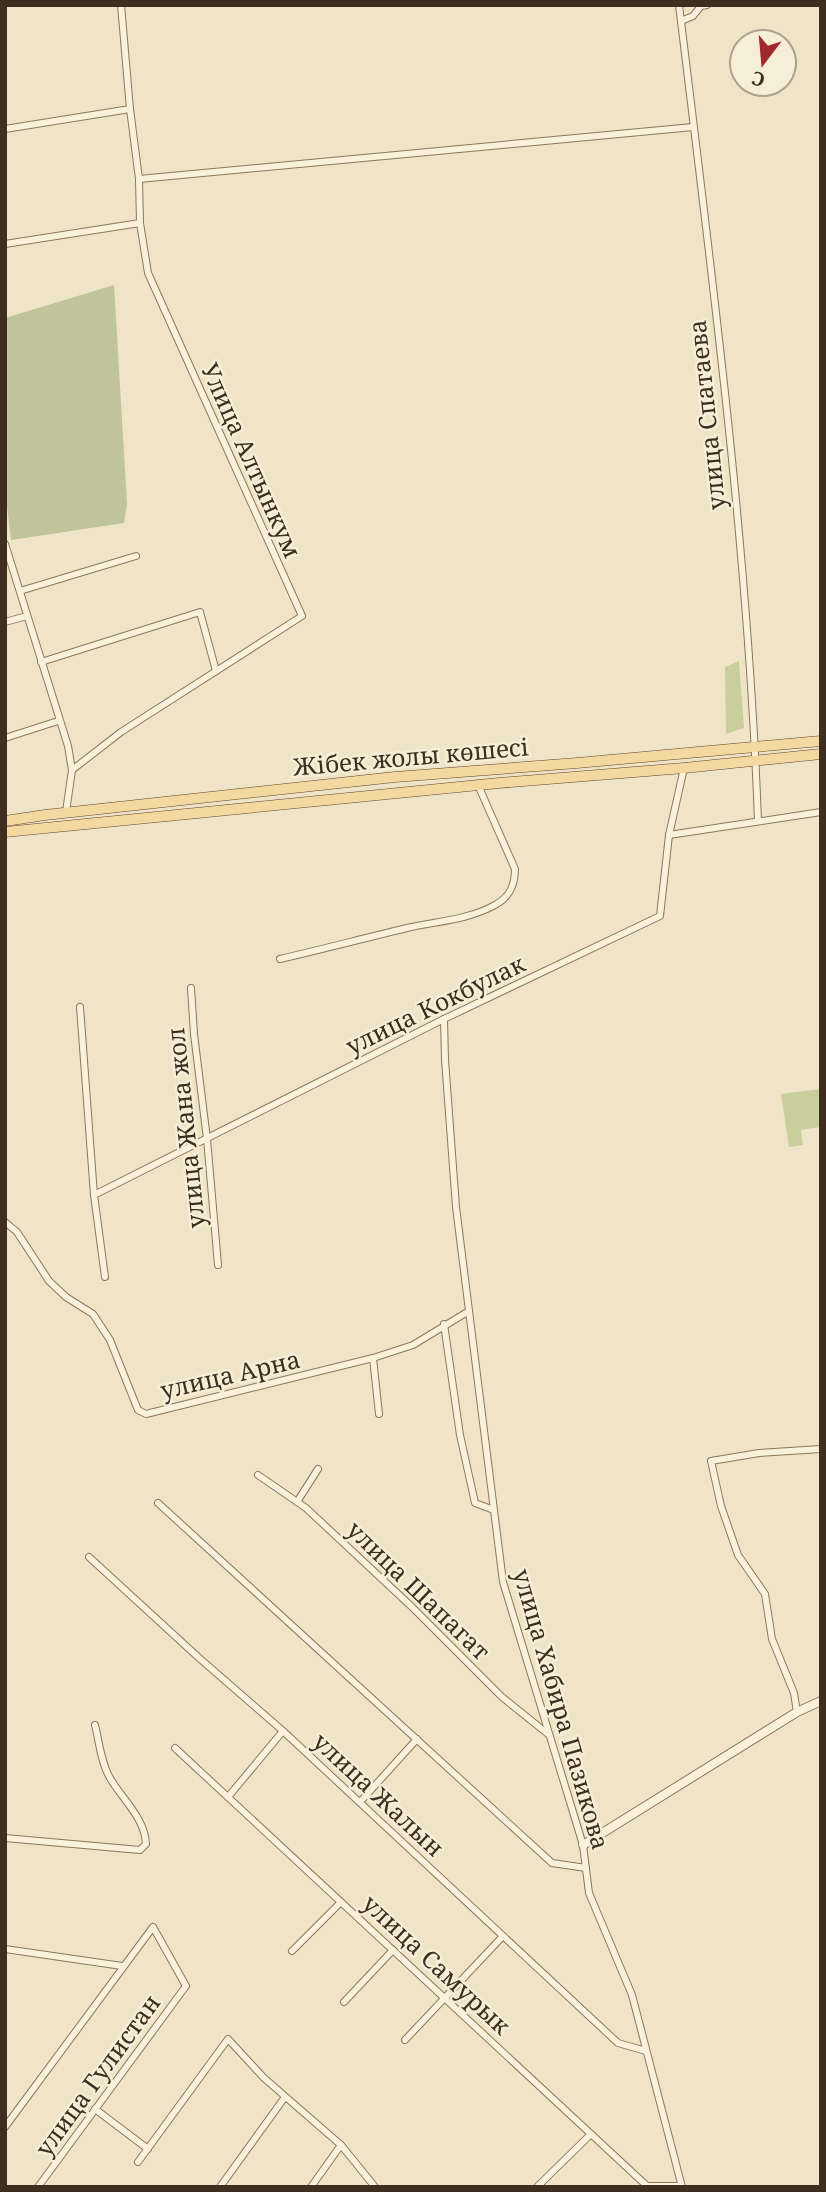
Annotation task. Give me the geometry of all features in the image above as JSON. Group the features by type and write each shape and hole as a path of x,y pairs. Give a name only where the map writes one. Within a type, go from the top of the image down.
{"main road":[{"name":"Жібек жолы көшесі","path":"5,821 66,812 395,777 821,741"},
{"name":"Жібек жолы көшесі","path":"5,832 821,754"}],"street":[{"name":"Улица Алтынкум","path":"72,770 121,733 302,617 148,273 140,223 139,179 121,5"},
{"name":"улица Спатаева","path":"679,5 738,528 756,760 758,821"},
{"path":"681,21 693,16 701,6 707,5"},
{"path":"5,129 130,109"},
{"path":"139,179 694,127"},
{"path":"5,244 140,223"},
{"path":"6,544 58,721 68,746 72,770 66,812"},
{"path":"20,591 136,556"},
{"path":"41,662 200,612 216,671"},
{"path":"5,622 27,616"},
{"path":"5,738 58,721"},
{"name":"улица Кокбулак","path":"94,1195 444,1019 660,916 669,835 684,768"},
{"path":"280,959 411,927 453,921 496,904 510,893 515,881 515,869 478,785"},
{"path":"669,835 821,812"},
{"name":"улица Жана жол","path":"191,988 218,1265"},
{"path":"80,1007 94,1195 105,1277"},
{"name":"улица Хабира Пазикова","path":"444,1019 456,1207 503,1582 583,1845 589,1893 632,1995 681,2186"},
{"name":"улица Арна","path":"5,1222 16,1232 50,1281 66,1297 93,1314 110,1340 138,1410 146,1414 373,1358 413,1345 469,1311"},
{"path":"444,1324 460,1435 475,1503 494,1510"},
{"path":"373,1358 379,1414"},
{"path":"797,1712 794,1693 772,1639 765,1594 738,1555 721,1506 711,1461 759,1453 821,1449"},
{"path":"297,1502 318,1469"},
{"name":"улица Шапагат","path":"258,1475 297,1502 411,1607 502,1697 550,1736"},
{"path":"158,1503 552,1863 586,1868"},
{"name":"улица Жалын","path":"89,1557 283,1731 618,2043 646,2052"},
{"path":"583,1845 797,1712 821,1701"},
{"path":"5,1838 140,1850 146,1844 146,1836 135,1812 108,1775 95,1725"},
{"path":"228,1797 283,1731"},
{"path":"360,1802 417,1739"},
{"name":"улица Самурык","path":"175,1748 647,2186 681,2186"},
{"path":"292,1951 341,1902"},
{"name":"улица Гулистан","path":"38,2187 186,1986 153,1927 122,1966"},
{"path":"405,2040 503,1936"},
{"path":"5,1949 122,1966 5,2127"},
{"path":"344,2002 393,1950"},
{"path":"138,2162 228,2039 264,2078 341,2145 376,2187"},
{"path":"219,2187 285,2096"},
{"path":"95,2109 148,2149"},
{"path":"537,2187 591,2134"},
{"path":"311,2187 341,2145"}],"green space":[{"path":"114,285 127,504 124,523 11,540 5,489 5,318"},
{"path":"739,661 744,728 726,734 725,667"},
{"path":"821,1089 821,1127 801,1130 803,1145 789,1147 781,1094"}]}
